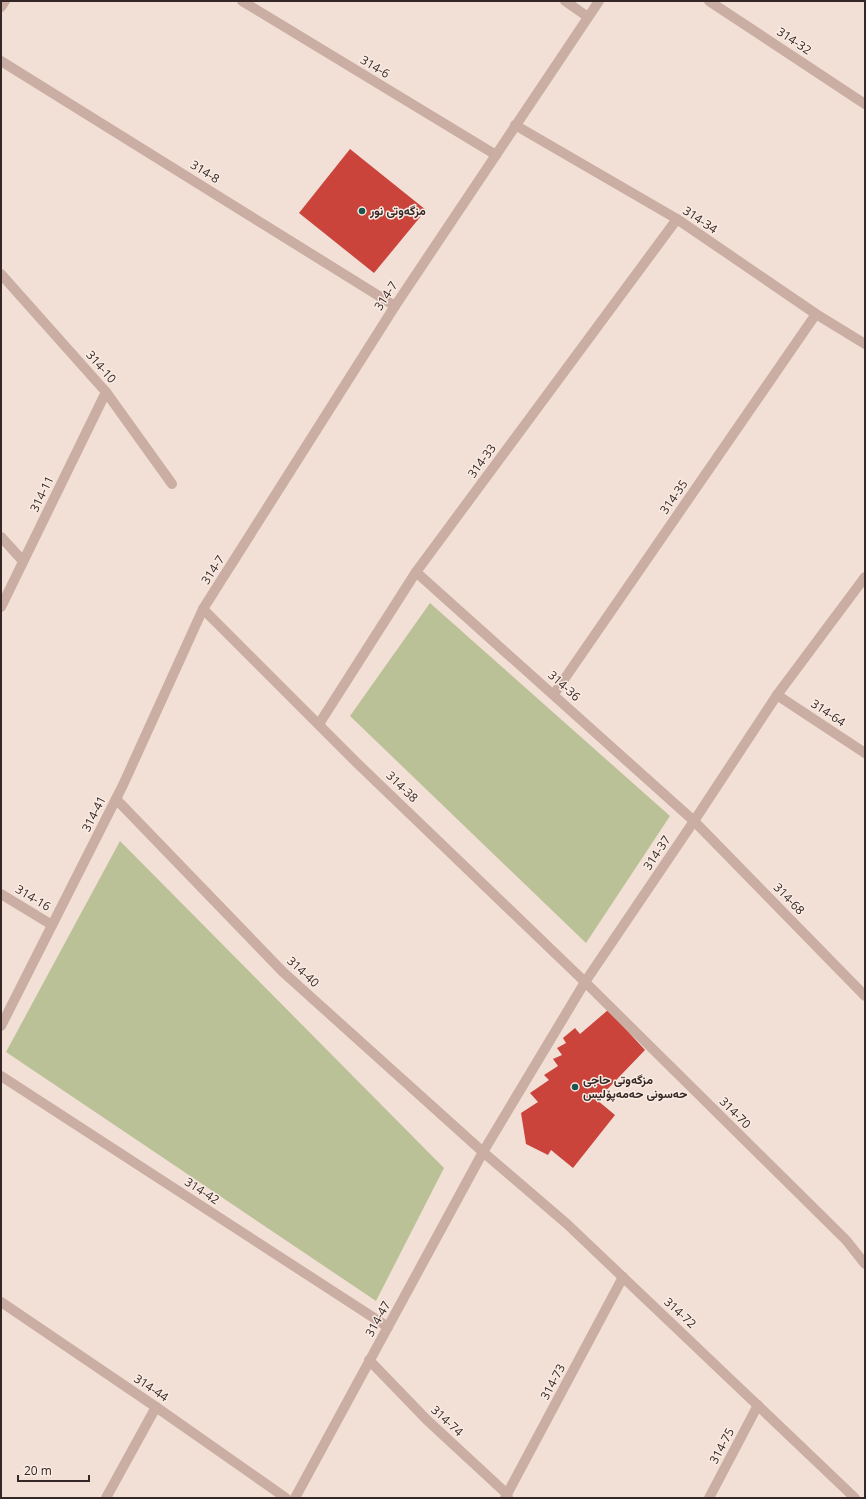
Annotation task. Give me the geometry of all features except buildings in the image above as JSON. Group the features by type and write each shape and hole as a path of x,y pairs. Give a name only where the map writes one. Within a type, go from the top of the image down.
{"street":[{"path":"1,7 5,1"},
{"name":"314-6","path":"242,1 496,155"},
{"path":"565,1 588,17"},
{"name":"314-7","path":"203,609 395,306 599,1"},
{"name":"314-32","path":"709,1 865,104"},
{"name":"314-8","path":"1,61 395,306"},
{"name":"314-34","path":"515,125 677,219 816,314 865,344"},
{"name":"314-33","path":"319,724 416,572 677,219"},
{"name":"314-10","path":"1,274 106,392 172,484"},
{"name":"314-35","path":"554,694 816,314"},
{"name":"314-11","path":"1,607 106,392"},
{"path":"1,537 23,561"},
{"name":"314-36","path":"416,572 694,820"},
{"name":"314-37","path":"483,1152 585,982 777,695 865,577"},
{"name":"314-38","path":"203,609 319,724 585,982"},
{"name":"314-41","path":"1,1026 116,799 203,609"},
{"name":"314-64","path":"777,695 865,753"},
{"name":"314-40","path":"116,799 283,972 483,1152"},
{"name":"314-68","path":"694,820 865,996"},
{"name":"314-16","path":"1,894 52,925"},
{"name":"314-70","path":"585,982 846,1240 865,1264"},
{"name":"314-42","path":"1,1076 388,1327"},
{"name":"314-72","path":"483,1152 567,1224 855,1498"},
{"name":"314-47","path":"295,1498 483,1152"},
{"name":"314-73","path":"507,1497 623,1277"},
{"name":"314-44","path":"1,1302 156,1407 286,1498"},
{"name":"314-74","path":"369,1360 427,1420 507,1497"},
{"name":"314-75","path":"709,1498 758,1406"},
{"path":"106,1498 156,1407"}],"green space":[{"path":"430,603 670,816 586,943 350,716"},
{"path":"120,841 444,1168 376,1301 6,1052"}],"place":[{"name":"مزگەوتی نور","path":"362,211"},
{"name":"مزگەوتی حاجی حەسونی حەمەپۆلیس","path":"575,1087"}]}
